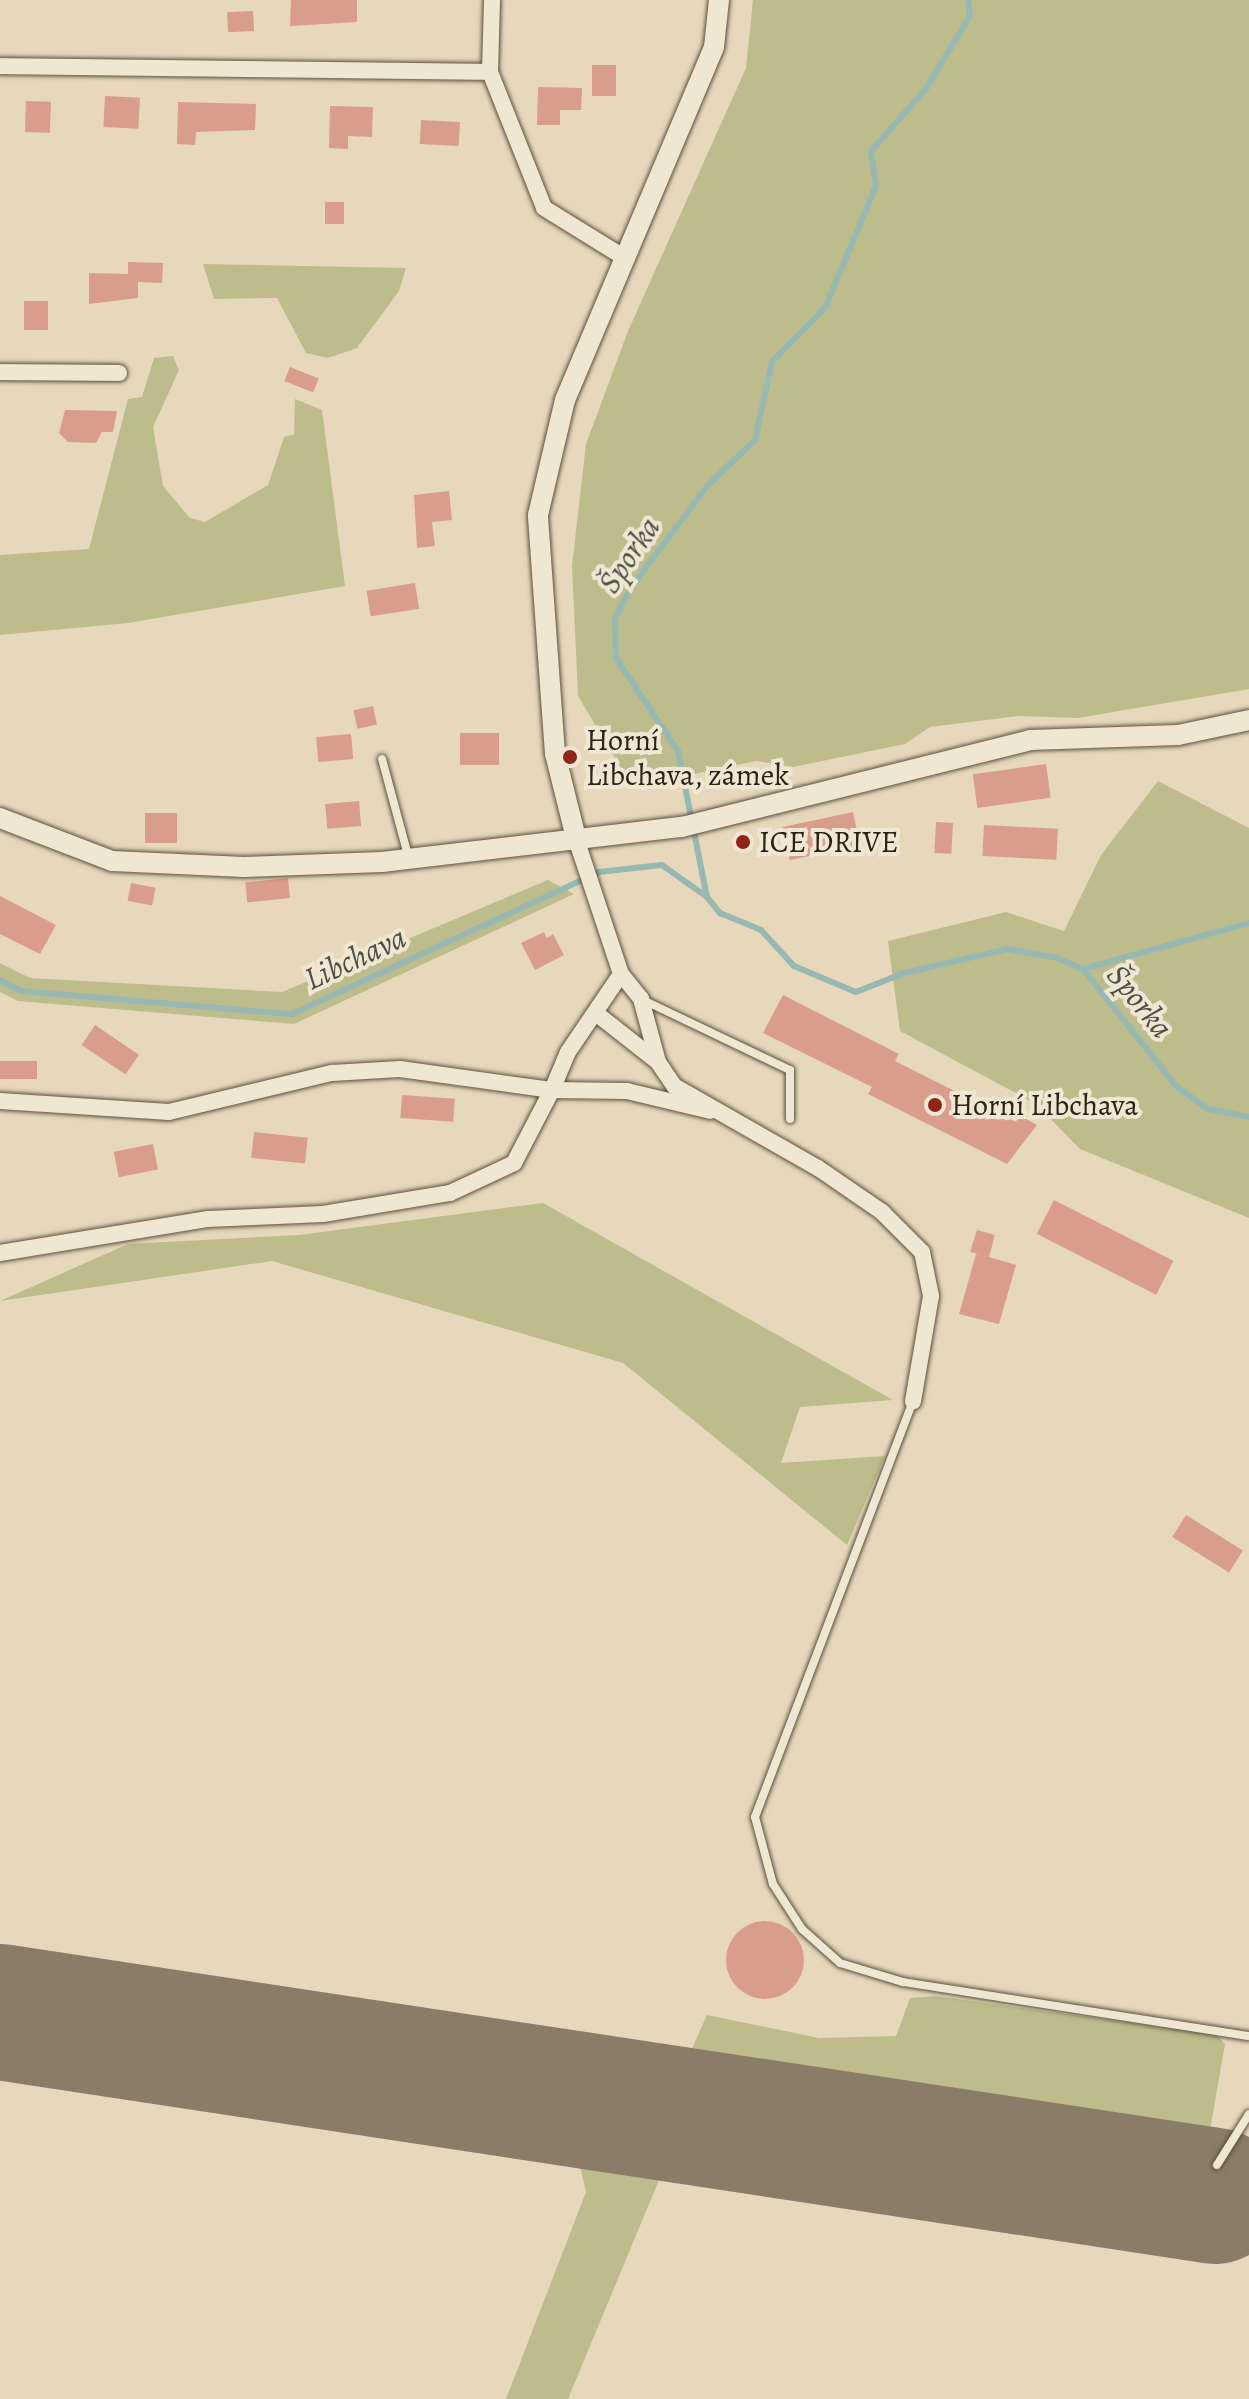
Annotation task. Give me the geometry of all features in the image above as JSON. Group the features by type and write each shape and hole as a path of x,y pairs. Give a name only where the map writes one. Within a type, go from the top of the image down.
{"street":[{"path":"492,0 490,72 544,208 625,258"},
{"path":"658,1062 641,999 621,974 592,889 555,754 538,515 565,400 714,47 719,0"},
{"path":"0,66 490,72"},
{"path":"0,372 119,373"},
{"path":"0,818 112,861 244,867 409,860 682,827 1030,740 1178,735 1249,720"},
{"path":"0,1253 208,1219 323,1214 450,1193 514,1163 568,1052 597,1014 621,974"},
{"path":"597,1014 658,1062 674,1086 710,1111 818,1168 882,1212 922,1252 931,1296 913,1401"},
{"path":"0,1101 169,1112 332,1073 400,1069 552,1090 627,1091 710,1111"}],"lane":[{"path":"382,759 409,860"},
{"path":"641,999 790,1070 790,1119"},
{"path":"913,1401 755,1817 773,1884 802,1929 840,1963 903,1982 1249,2036"},
{"path":"1217,2165 1249,2114"}],"shaded area":[{"path":"753,0 1249,0 1249,689 1078,718 1019,716 930,727 905,744 793,767 756,761 632,787 578,696 572,566 586,444 628,331 746,68"},
{"path":"203,264 406,268 399,291 357,348 328,358 306,353 277,298 214,299"},
{"path":"173,356 179,370 153,427 163,486 190,518 205,522 268,485 284,437 294,434 295,399 322,410 345,586 128,623 0,635 0,555 89,549 128,399 142,397 154,358"},
{"path":"1158,781 1249,828 1249,1218 1080,1149 1036,1104 900,1031 888,941 1006,912 1064,931 1101,855"},
{"path":"548,880 574,894 294,1024 18,1001 0,992 0,963 30,978 282,992"},
{"path":"543,1203 893,1400 800,1407 781,1463 885,1456 847,1545 623,1363 272,1261 0,1301 128,1244 299,1235"},
{"path":"0,1970 662,2068 685,2064 707,2015 819,2038 896,2036 910,1998 936,1996 1217,2035 1225,2044 1209,2136 1169,2166 0,1990"},
{"path":"0,2035 1216,2218 1223,2174 1249,2158 1249,2254 698,2166 587,2154 664,2168 568,2399 506,2399 586,2192 577,2153 0,2065"}],"building":[{"path":"291,0 357,0 357,22 290,26"},
{"path":"253,11 254,31 228,32 227,12"},
{"path":"592,65 616,65 616,96 592,96"},
{"path":"538,87 582,88 581,110 560,110 560,125 537,125"},
{"path":"105,96 140,98 138,129 103,127"},
{"path":"26,101 51,102 50,133 25,132"},
{"path":"178,102 256,104 255,130 196,132 195,145 177,144"},
{"path":"330,106 373,107 372,137 348,136 348,149 329,148"},
{"path":"421,120 460,122 459,146 420,144"},
{"path":"325,202 344,202 344,224 325,224"},
{"path":"128,262 163,263 162,283 138,282 138,298 89,304 89,273 128,274"},
{"path":"24,301 48,301 48,330 24,330"},
{"path":"290,367 319,379 313,393 284,381"},
{"path":"65,410 117,411 113,432 102,432 96,443 68,442 59,433"},
{"path":"449,491 452,520 432,522 435,546 417,548 414,495"},
{"path":"415,583 419,609 371,616 367,591"},
{"path":"373,706 377,725 357,729 353,710"},
{"path":"460,733 499,733 499,765 460,765"},
{"path":"351,734 353,759 318,762 316,737"},
{"path":"1046,764 1051,798 977,808 973,774"},
{"path":"359,801 361,826 327,829 325,804"},
{"path":"853,812 860,845 790,860 783,827"},
{"path":"145,813 177,813 177,843 145,843"},
{"path":"936,822 953,823 951,854 934,853"},
{"path":"984,825 1058,829 1056,860 982,856"},
{"path":"288,878 290,898 247,902 245,882"},
{"path":"131,883 156,888 152,905 128,901"},
{"path":"0,896 56,925 40,954 0,934"},
{"path":"544,932 547,938 553,934 564,955 535,970 521,943"},
{"path":"783,995 899,1054 895,1061 1016,1122 1019,1115 1037,1125 1007,1164 868,1094 872,1087 763,1033"},
{"path":"95,1025 139,1055 126,1075 82,1045"},
{"path":"0,1061 37,1061 37,1079 0,1079"},
{"path":"402,1095 455,1099 453,1122 400,1118"},
{"path":"254,1132 308,1138 305,1164 251,1158"},
{"path":"153,1144 158,1170 119,1177 114,1152"},
{"path":"1054,1200 1173,1261 1156,1295 1037,1234"},
{"path":"977,1230 995,1235 989,1257 1016,1265 999,1324 959,1314 976,1254 982,1255 970,1252"},
{"path":"1186,1515 1243,1551 1229,1573 1172,1537"},
{"path":"765,1921 780,1924 792,1933 801,1945 804,1960 801,1975 792,1987 780,1996 765,1999 750,1996 738,1987 729,1975 726,1960 729,1945 738,1933 750,1924"}],"waterway":[{"name":"Šporka","path":"968,0 970,16 925,90 871,151 876,186 825,308 772,362 755,440 708,485 630,589 615,618 616,658 678,751 707,897 720,913 761,930 794,966 856,992 904,973 1008,949 1057,958 1083,969 1176,1086 1208,1109 1249,1117"},
{"name":"Libchava","path":"0,980 21,991 292,1014 599,872 662,865 707,897"},
{"path":"1083,969 1249,923"}],"runway":[{"path":"0,2012 1215,2196"}],"place":[{"name":"Horní Libchava, zámek","path":"570,757"},
{"name":"ICE DRIVE","path":"743,842"},
{"name":"Horní Libchava","path":"935,1105"}]}
